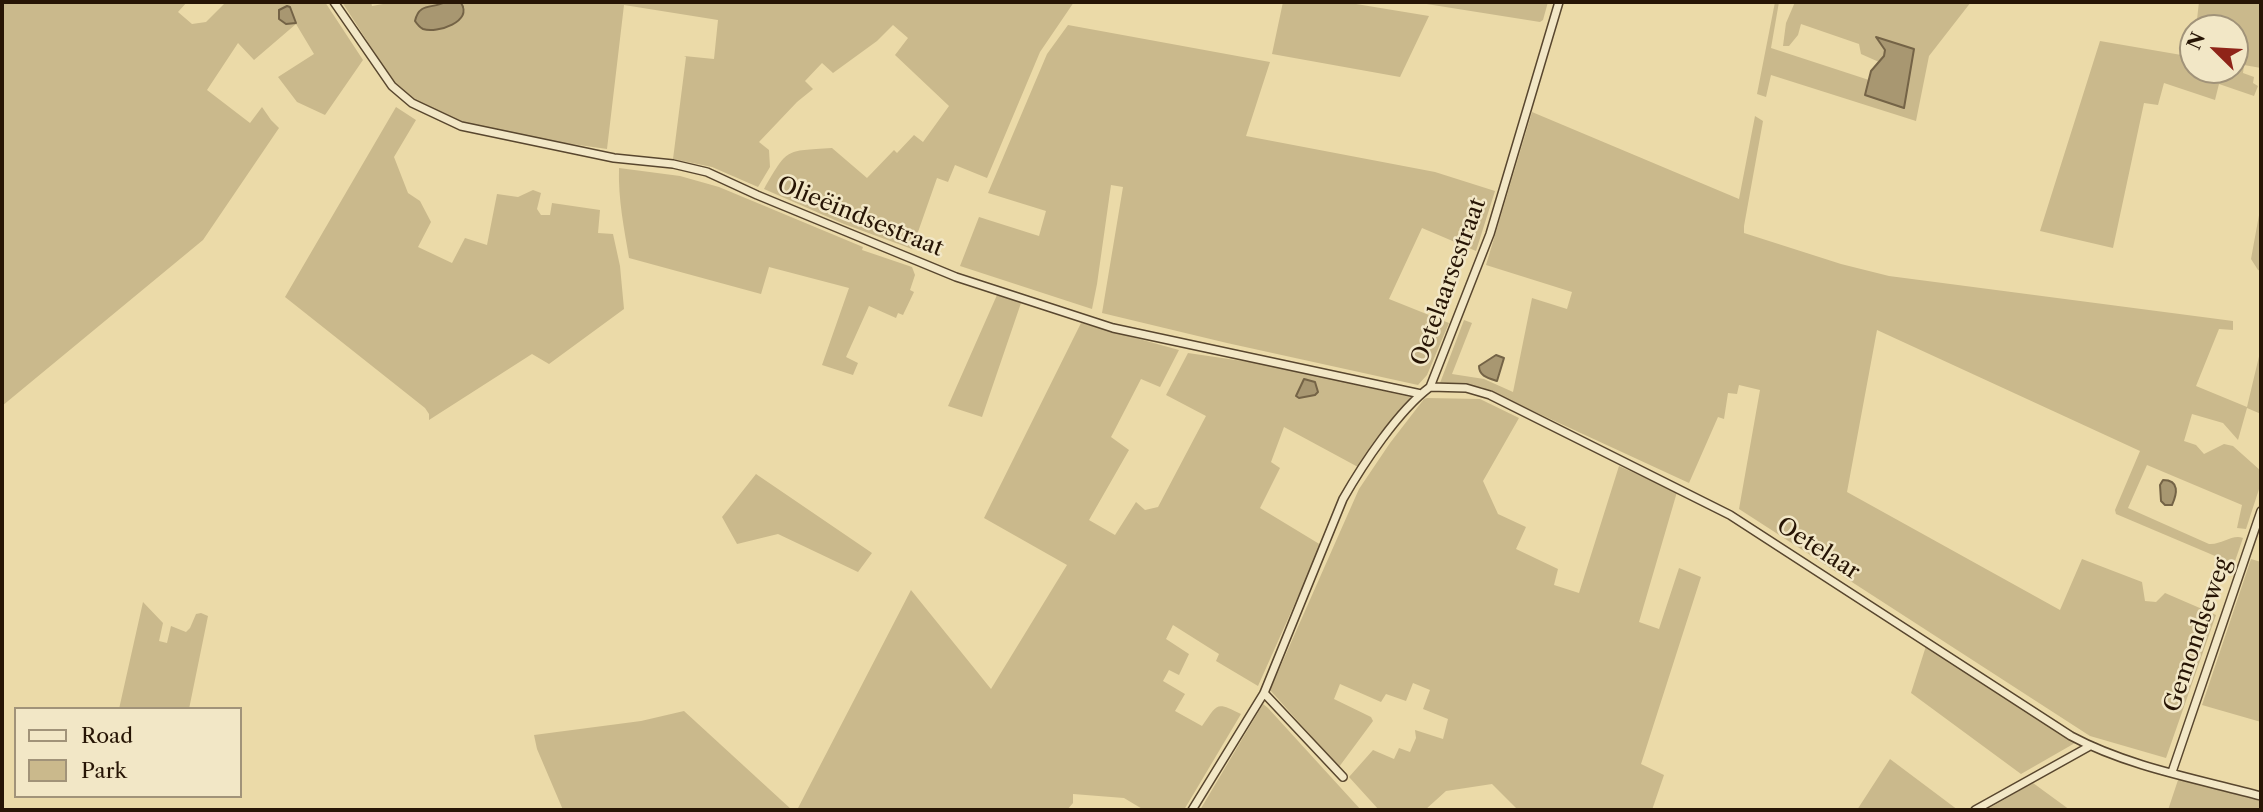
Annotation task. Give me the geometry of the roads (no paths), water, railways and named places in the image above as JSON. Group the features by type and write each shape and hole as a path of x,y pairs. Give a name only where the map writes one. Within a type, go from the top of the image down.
{"street":[{"name":"Olieëindsestraat","path":"334,2 392,86 412,103 461,127 614,158 673,164 707,172 956,277 1113,328 1421,394"},
{"name":"Oetelaarsestraat","path":"1192,810 1264,692 1343,499 1358,472 1421,394 1430,387 1490,234 1559,2"},
{"name":"Oetelaar","path":"1430,387 1466,388 1490,395 1730,515 2090,746 2126,759 2261,796"},
{"name":"Gemondseweg","path":"2172,772 2261,511"},
{"path":"1264,692 1343,777"},
{"path":"1975,810 2090,746"}]}
